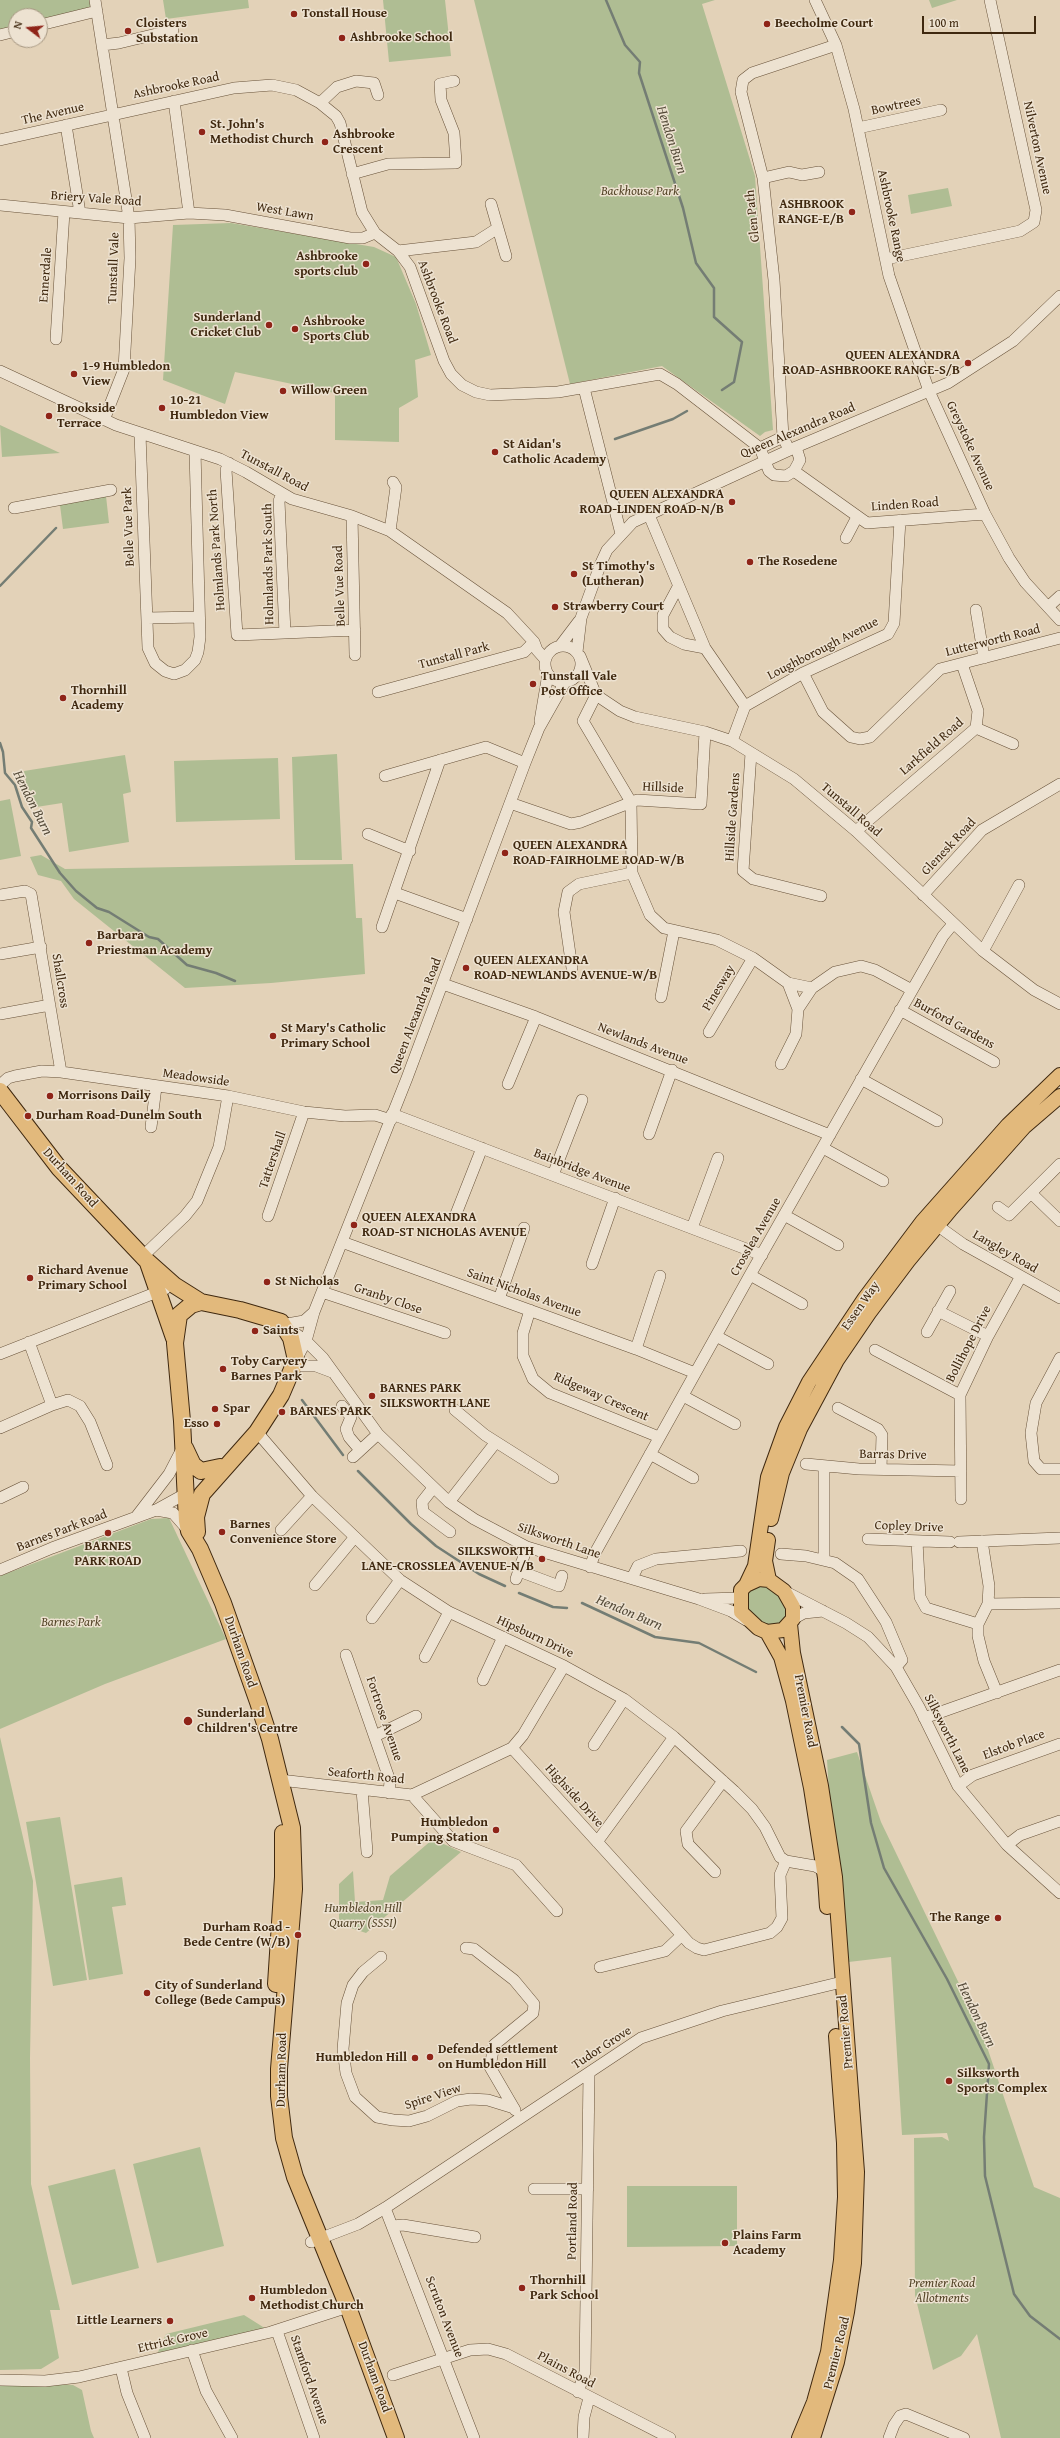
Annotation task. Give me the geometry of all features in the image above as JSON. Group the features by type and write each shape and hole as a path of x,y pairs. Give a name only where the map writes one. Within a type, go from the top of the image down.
{"highway":[{"name":"Durham Road","path":"0,1091 59,1168 145,1258 174,1285 201,1302 240,1310 283,1324"},
{"name":"Durham Road","path":"145,1258 159,1292 175,1343"},
{"name":"Durham Road","path":"201,1302 191,1305 179,1315 175,1343 185,1494 189,1531 200,1549 232,1628 270,1739 280,1780 283,1877 271,2037 270,2099 274,2134 284,2174 315,2241 396,2438"},
{"path":"283,1324 293,1344 295,1363"},
{"name":"Durham Road","path":"200,1549 196,1517 202,1494 234,1456 257,1432 275,1407 295,1363"},
{"name":"Durham Road","path":"183,1446 196,1469 206,1472 220,1467"},
{"name":"Durham Road","path":"185,1494 234,1456"},
{"name":"Durham Road","path":"343,2308 387,2438"}],"main road":[{"name":"Essen Way","path":"746,1585 755,1566 768,1477 786,1427 809,1382 865,1298 922,1222 1008,1125 1060,1075"},
{"name":"Essen Way","path":"769,1580 765,1561 773,1507 782,1474 800,1429 833,1366 861,1324 908,1261 1024,1127 1060,1096"},
{"path":"769,1580 760,1579 746,1585 741,1590 739,1598 741,1612 750,1622 767,1632 783,1630 792,1621"},
{"name":"Premier Road","path":"769,1580 784,1591 793,1607 793,1653 820,1786 835,1877 837,1982 844,2143 845,2197 842,2252 835,2312 828,2352 814,2402 799,2438"},
{"name":"Premier Road","path":"767,1632 781,1657 793,1701 811,1788 824,1871 857,2172 854,2264 847,2312 837,2362 813,2438"}],"street":[{"name":"Tunstall Vale","path":"95,0 129,218 130,258 124,369 104,420"},
{"name":"Ashbrooke Range","path":"815,0 836,45 858,128 886,259 904,320 929,391"},
{"name":"Nilverton Avenue","path":"886,259 1020,231 1034,222 1036,210 990,0"},
{"path":"48,23 96,12"},
{"path":"102,45 119,43 173,30"},
{"name":"Glen Path","path":"793,448 783,437 774,280 762,178 742,92 743,80 752,73 836,45"},
{"path":"320,103 337,87 356,81 374,83 378,95"},
{"path":"352,174 388,164 456,162 454,133 441,100 440,84 454,82"},
{"name":"Ashbrooke Road","path":"113,114 234,88 272,85 296,90 320,103 336,116 340,123 362,212 375,233 398,251 413,273 447,368 462,385 476,392 490,394 558,392 660,374 677,384 760,448"},
{"path":"174,101 190,213"},
{"name":"Bowtrees","path":"858,128 941,110"},
{"name":"The Avenue","path":"0,140 113,114"},
{"path":"66,125 80,213"},
{"path":"762,178 789,172 802,175 819,172"},
{"path":"491,204 506,256"},
{"name":"Briery Vale Road","path":"0,205 129,218 190,213"},
{"name":"Ennerdale","path":"56,339 64,212"},
{"name":"West Lawn","path":"190,213 225,215 350,238 363,238 375,233"},
{"path":"398,251 476,242 498,228"},
{"name":"Queen Alexandra Road","path":"295,1363 306,1341 314,1312 443,984 539,728 568,681 580,668 578,654 581,618 601,563 608,550 633,522 763,461 948,383 1013,341 1060,296"},
{"name":"Tunstall Road","path":"0,371 104,420 140,434 229,463 282,494 312,506 352,516 390,531 507,613 534,642 537,650 546,660"},
{"path":"584,388 621,534"},
{"name":"Greystoke Avenue","path":"929,391 985,514 1009,558 1025,582 1048,607"},
{"name":"Belle Vue Park","path":"140,434 148,648 154,663 165,671 174,674 185,670 198,652 199,617"},
{"path":"783,437 760,448 763,461 769,471 774,475 786,476 794,471 800,460 793,448"},
{"path":"147,618 199,617 195,451"},
{"name":"Holmlands Park North","path":"229,463 226,470 237,635 285,633"},
{"name":"Linden Road","path":"794,471 867,523 985,514"},
{"path":"390,531 396,487 393,482"},
{"path":"14,508 111,490"},
{"name":"Holmlands Park South","path":"282,494 279,501 285,633"},
{"path":"649,515 678,587 705,648 745,706 732,741"},
{"name":"Belle Vue Road","path":"352,516 356,655"},
{"path":"846,538 857,517"},
{"name":"Loughborough Avenue","path":"745,706 803,673 888,634 894,623 900,520"},
{"path":"678,587 663,615 663,629 670,637 684,644 705,648"},
{"path":"1060,596 1048,607 1060,620"},
{"path":"976,610 984,658"},
{"name":"Queen Alexandra Road","path":"539,728 548,674 546,660 581,618"},
{"path":"285,633 355,630"},
{"name":"Lutterworth Road","path":"803,673 823,712 850,737 860,739 870,737 940,669 1060,638"},
{"path":"534,642 566,646 578,654 595,693 583,721 631,802 632,873 650,915 664,928 717,940 753,958 788,982 812,988"},
{"name":"Tunstall Park","path":"378,692 524,652 534,642"},
{"name":"Larkfield Road","path":"856,831 976,728 978,711 962,664"},
{"path":"548,674 553,678 568,681"},
{"name":"Tunstall Road","path":"568,681 595,693 620,710 635,717 705,732 732,741 794,779 856,831 983,951 1034,990 1059,1002"},
{"path":"976,728 1013,744"},
{"name":"Hillside","path":"510,803 571,824 582,822 637,800 701,804 705,732"},
{"path":"385,776 486,747 525,763"},
{"name":"Hillside Gardens","path":"751,753 743,872 753,879 821,896"},
{"path":"382,926 410,851 440,760"},
{"name":"Glenesk Road","path":"923,895 982,830 1060,784"},
{"path":"368,834 410,851"},
{"path":"572,968 564,912 568,892 579,884 632,873"},
{"path":"983,951 1019,885"},
{"name":"Shallcross","path":"0,895 24,891 31,894 61,1072"},
{"path":"395,893 467,919"},
{"name":"Crosslea Avenue","path":"590,1567 595,1553 659,1437 823,1148 861,1078 943,936 953,924"},
{"path":"661,997 674,931"},
{"path":"0,954 41,947"},
{"name":"Pinesway","path":"709,1032 753,958"},
{"path":"798,1009 812,988 835,972 861,966 875,970 912,990"},
{"path":"781,1064 796,1034 798,1009 788,982"},
{"name":"Newlands Avenue","path":"443,984 536,1017 672,1070 830,1135"},
{"path":"0,1014 50,1004"},
{"name":"Burford Gardens","path":"900,1010 994,1062"},
{"path":"508,1084 536,1017"},
{"path":"649,1134 672,1070"},
{"name":"Meadowside","path":"0,1085 8,1078 15,1076 42,1071 61,1072 156,1087 228,1096 304,1112 346,1116 375,1115 391,1117"},
{"path":"861,1078 937,1121"},
{"path":"151,1127 156,1087"},
{"path":"145,1258 185,1216 197,1201 219,1147 228,1096"},
{"path":"554,1175 582,1100"},
{"name":"Tattershall","path":"268,1216 304,1112"},
{"name":"Bainbridge Avenue","path":"391,1117 482,1148 762,1254"},
{"path":"456,1214 482,1148"},
{"path":"823,1148 883,1181"},
{"path":"692,1228 718,1158"},
{"path":"998,1207 1009,1215 1060,1164"},
{"path":"1031,1193 1060,1220"},
{"path":"592,1264 615,1198"},
{"path":"784,1215 838,1245"},
{"name":"Langley Road","path":"938,1226 963,1244 1020,1278 1058,1295"},
{"path":"499,1299 524,1228"},
{"name":"Saint Nicholas Avenue","path":"342,1242 636,1349 695,1373"},
{"path":"636,1349 660,1276"},
{"path":"750,1276 802,1304"},
{"name":"Bollihope Drive","path":"961,1499 960,1395 988,1336 1020,1278"},
{"path":"0,1354 174,1285"},
{"path":"927,1332 950,1291"},
{"name":"Granby Close","path":"322,1292 445,1333"},
{"name":"Ridgeway Crescent","path":"530,1310 523,1333 523,1356 533,1379 550,1393 659,1437"},
{"path":"938,1311 988,1336"},
{"path":"283,1324 304,1321 314,1312"},
{"name":"Silksworth Lane","path":"283,1324 306,1341 323,1358 378,1434 449,1502 503,1536 527,1547 699,1599 731,1610 750,1622"},
{"path":"716,1336 768,1364"},
{"path":"29,1342 52,1405"},
{"path":"875,1350 960,1395"},
{"path":"1060,1358 1036,1403 1031,1433 1034,1460 1041,1469 1060,1469"},
{"path":"295,1363 316,1366 332,1372"},
{"path":"682,1396 735,1424"},
{"path":"0,1428 52,1405 68,1400 80,1406 90,1422 107,1465"},
{"path":"342,1406 351,1417 346,1429 356,1454 378,1434"},
{"path":"838,1408 878,1429 882,1435 881,1469"},
{"path":"455,1410 496,1442 553,1478"},
{"name":"Hipsburn Drive","path":"257,1432 312,1496 354,1538 400,1580 449,1612 564,1666 624,1699 674,1737 752,1809 765,1827 780,1857 786,1861"},
{"path":"449,1502 496,1442"},
{"path":"134,1519 169,1474 183,1446"},
{"path":"650,1454 693,1478"},
{"name":"Barras Drive","path":"806,1464 881,1469 961,1471"},
{"path":"824,1466 824,1560"},
{"path":"0,1498 24,1487"},
{"path":"433,1488 422,1502 423,1512 450,1532"},
{"name":"Barnes Park Road","path":"0,1570 52,1548 156,1510 185,1494"},
{"path":"281,1530 312,1496"},
{"path":"156,1510 173,1514 189,1531"},
{"path":"315,1585 354,1538"},
{"name":"Copley Drive","path":"868,1539 954,1542 1060,1538"},
{"path":"917,1541 920,1597 926,1608 978,1624"},
{"path":"982,1541 990,1586 988,1604 978,1624 978,1636 984,1661 997,1693"},
{"path":"527,1547 517,1575 559,1586 562,1576"},
{"path":"632,1578 638,1566 656,1559 741,1552"},
{"path":"781,1554 835,1563 858,1579 886,1622 902,1660 896,1667"},
{"path":"372,1618 400,1580"},
{"name":"Silksworth Lane","path":"784,1591 868,1637 896,1667 924,1718 958,1786 1007,1845 1060,1893"},
{"name":"Silksworth Lane","path":"699,1599 739,1598"},
{"path":"988,1604 1060,1603"},
{"path":"425,1657 449,1612"},
{"path":"792,1621 804,1613 823,1612"},
{"path":"483,1680 503,1637"},
{"name":"Fortrose Avenue","path":"346,1655 390,1781 389,1793"},
{"path":"512,1748 524,1735 564,1666"},
{"path":"924,1718 1060,1670"},
{"path":"594,1746 624,1699"},
{"path":"375,1736 416,1716"},
{"path":"597,1842 674,1737"},
{"name":"Elstob Place","path":"958,1786 973,1775 1060,1744"},
{"name":"Seaforth Road","path":"280,1780 412,1795 512,1748"},
{"name":"Highside Drive","path":"512,1748 689,1943 704,1950 770,1933 777,1927 782,1918 780,1875 786,1861"},
{"path":"716,1872 688,1844 686,1831 723,1781"},
{"path":"362,1790 367,1852"},
{"path":"412,1795 453,1841 516,1865 557,1911"},
{"path":"1007,1845 1020,1835 1060,1822"},
{"path":"800,1862 814,1856 820,1850"},
{"path":"786,1861 800,1862 815,1866 824,1871"},
{"path":"600,1967 665,1951 682,1935"},
{"path":"466,1948 474,1949 514,1980 534,2004 533,2013 494,2045 490,2067 520,2119"},
{"name":"Spire View","path":"381,1957 363,1972 353,1985 347,2003 343,2049 346,2073 355,2097 377,2117 393,2120 409,2121 427,2116 457,2101 471,2099 488,2100 514,2108"},
{"name":"Tudor Grove","path":"315,2241 358,2224 385,2208 589,2074 641,2038 722,2011 837,1982"},
{"name":"Portland Road","path":"578,2392 584,2372 589,2074"},
{"path":"534,2189 588,2189"},
{"name":"Scruton Avenue","path":"385,2208 474,2438"},
{"path":"393,2226 403,2225 475,2237"},
{"name":"Ettrick Grove","path":"0,2380 45,2381 79,2377 277,2331 343,2308"},
{"name":"Stamford Avenue","path":"277,2331 314,2438"},
{"name":"Plains Road","path":"393,2375 470,2350 488,2349 506,2354 589,2398 670,2438"},
{"path":"192,2350 206,2391 232,2438"},
{"path":"121,2368 126,2393 145,2438"},
{"path":"583,2438 584,2417 589,2398"},
{"path":"889,2438 900,2416 906,2414 964,2438"}],"green space":[{"path":"0,0 89,0 91,9 48,19 48,8 8,8 8,28 0,30"},
{"path":"163,0 248,0 249,8 166,19"},
{"path":"383,0 445,0 451,56 389,62"},
{"name":"Backhouse Park","path":"474,0 715,0 702,4 755,176 773,430 765,432 760,436 662,366 570,384"},
{"path":"929,0 957,0 932,8"},
{"path":"948,188 952,206 911,214 908,195"},
{"name":"Ashbrooke Sports Club","path":"231,223 374,247 396,257 416,304 431,355 415,360 418,397 399,408 399,442 335,440 335,393 235,372 225,404 163,380 173,225"},
{"path":"0,425 60,453 2,457"},
{"path":"106,496 109,523 63,529 60,505"},
{"path":"337,754 342,860 295,860 292,757"},
{"path":"125,755 131,792 123,794 129,842 69,852 62,803 30,808 24,771"},
{"path":"278,758 280,819 176,822 174,761"},
{"path":"10,799 21,856 0,860 0,801"},
{"path":"41,855 65,869 353,864 356,918 362,918 365,974 271,983 185,988 74,899 61,881 38,875 30,857"},
{"name":"Barnes Park","path":"169,1518 226,1639 105,1684 0,1729 0,1576 151,1519"},
{"path":"760,1585 771,1589 783,1600 787,1610 786,1619 781,1624 773,1627 762,1623 751,1613 746,1604 746,1594 750,1587"},
{"path":"0,1737 33,1881 30,2058 31,2184 60,2310 50,2310 59,2358 41,2369 0,2370"},
{"name":"Silksworth Sports Complex","path":"857,1752 881,1822 981,2029 1034,2187 1060,2198 1060,2438 1001,2438 977,2334 961,2356 933,2370 915,2295 914,2138 942,2137 949,2141 947,2133 902,2135 891,1957 840,1963 827,1760"},
{"path":"60,1817 87,1980 53,1986 26,1822"},
{"name":"Humbledon Hill Quarry (SSSI)","path":"433,1839 461,1852 366,1933 339,1924 339,1884 353,1871 355,1902 383,1900 390,1876"},
{"path":"122,1877 126,1905 112,1907 123,1974 89,1980 74,1885"},
{"path":"200,2147 224,2246 157,2263 133,2164"},
{"path":"115,2169 139,2268 72,2285 48,2186"},
{"path":"627,2186 737,2186 737,2246 627,2247"},
{"path":"244,2315 271,2332 155,2359 166,2334"},
{"path":"0,2381 73,2385 82,2390 91,2431 94,2438 0,2438"}],"waterway":[{"name":"Hendon Burn","path":"606,0 625,45 640,62 639,73 683,208 696,263 714,288 714,317 742,342 734,382 722,390"},
{"path":"615,439 673,419 687,411"},
{"name":"Hendon Burn","path":"0,586 56,528"},
{"name":"Hendon Burn","path":"0,743 3,752 5,773 15,785 22,807 32,822 31,828 60,873 76,891 97,908 109,912 149,937 158,939 187,965 216,973 235,981"},
{"name":"Hendon Burn","path":"302,1400 343,1455"},
{"name":"Hendon Burn","path":"358,1471 411,1524 436,1546 479,1574 505,1586"},
{"name":"Hendon Burn","path":"519,1593 553,1607 567,1608"},
{"name":"Hendon Burn","path":"582,1603 655,1637 699,1643 756,1672"},
{"name":"Hendon Burn","path":"842,1727 859,1744 871,1823 884,1868 947,1979 989,2064 984,2137 985,2176 1014,2294 1030,2316 1060,2339"}],"place":[{"name":"Tonstall House","path":"294,14"},
{"name":"Beecholme Court","path":"767,24"},
{"name":"Cloisters Substation","path":"128,31"},
{"name":"Ashbrooke School","path":"342,38"},
{"name":"St. John's Methodist Church","path":"202,132"},
{"name":"Ashbrooke Crescent","path":"325,142"},
{"name":"ASHBROOK RANGE-E/B","path":"852,212"},
{"name":"Ashbrooke sports club","path":"366,264"},
{"name":"Sunderland Cricket Club","path":"269,325"},
{"name":"Ashbrooke Sports Club","path":"295,329"},
{"name":"QUEEN ALEXANDRA ROAD-ASHBROOKE RANGE-S/B","path":"968,363"},
{"name":"1-9 Humbledon View","path":"74,374"},
{"name":"Willow Green","path":"283,391"},
{"name":"10-21 Humbledon View","path":"162,408"},
{"name":"Brookside Terrace","path":"49,416"},
{"name":"St Aidan's Catholic Academy","path":"495,452"},
{"name":"QUEEN ALEXANDRA ROAD-LINDEN ROAD-N/B","path":"732,502"},
{"name":"The Rosedene","path":"750,562"},
{"name":"St Timothy's (Lutheran)","path":"574,574"},
{"name":"Strawberry Court","path":"555,607"},
{"name":"Tunstall Vale Post Office","path":"533,684"},
{"name":"Thornhill Academy","path":"63,698"},
{"name":"QUEEN ALEXANDRA ROAD-FAIRHOLME ROAD-W/B","path":"505,853"},
{"name":"Barbara Priestman Academy","path":"89,943"},
{"name":"QUEEN ALEXANDRA ROAD-NEWLANDS AVENUE-W/B","path":"466,968"},
{"name":"St Mary's Catholic Primary School","path":"273,1036"},
{"name":"Morrisons Daily","path":"50,1096"},
{"name":"Durham Road-Dunelm South","path":"28,1116"},
{"name":"QUEEN ALEXANDRA ROAD-ST NICHOLAS AVENUE","path":"354,1225"},
{"name":"Richard Avenue Primary School","path":"30,1278"},
{"name":"St Nicholas","path":"267,1282"},
{"name":"Saints","path":"255,1331"},
{"name":"Toby Carvery Barnes Park","path":"223,1369"},
{"name":"BARNES PARK SILKSWORTH LANE","path":"372,1396"},
{"name":"Spar","path":"215,1409"},
{"name":"BARNES PARK","path":"282,1412"},
{"name":"Esso","path":"217,1424"},
{"name":"Barnes Convenience Store","path":"222,1532"},
{"name":"BARNES PARK ROAD","path":"108,1533"},
{"name":"SILKSWORTH LANE-CROSSLEA AVENUE-N/B","path":"542,1559"},
{"name":"Sunderland Children's Centre","path":"188,1721"},
{"name":"Humbledon Pumping Station","path":"496,1830"},
{"name":"The Range","path":"998,1918"},
{"name":"Durham Road - Bede Centre (W/B)","path":"298,1935"},
{"name":"City of Sunderland College (Bede Campus)","path":"147,1993"},
{"name":"Defended settlement on Humbledon Hill","path":"430,2057"},
{"name":"Humbledon Hill","path":"415,2058"},
{"name":"Silksworth Sports Complex","path":"949,2081"},
{"name":"Plains Farm Academy","path":"725,2243"},
{"name":"Thornhill Park School","path":"522,2288"},
{"name":"Humbledon Methodist Church","path":"252,2298"},
{"name":"Little Learners","path":"170,2321"}],"park label":[{"name":"Premier Road Allotments","path":"942,2292"}]}
